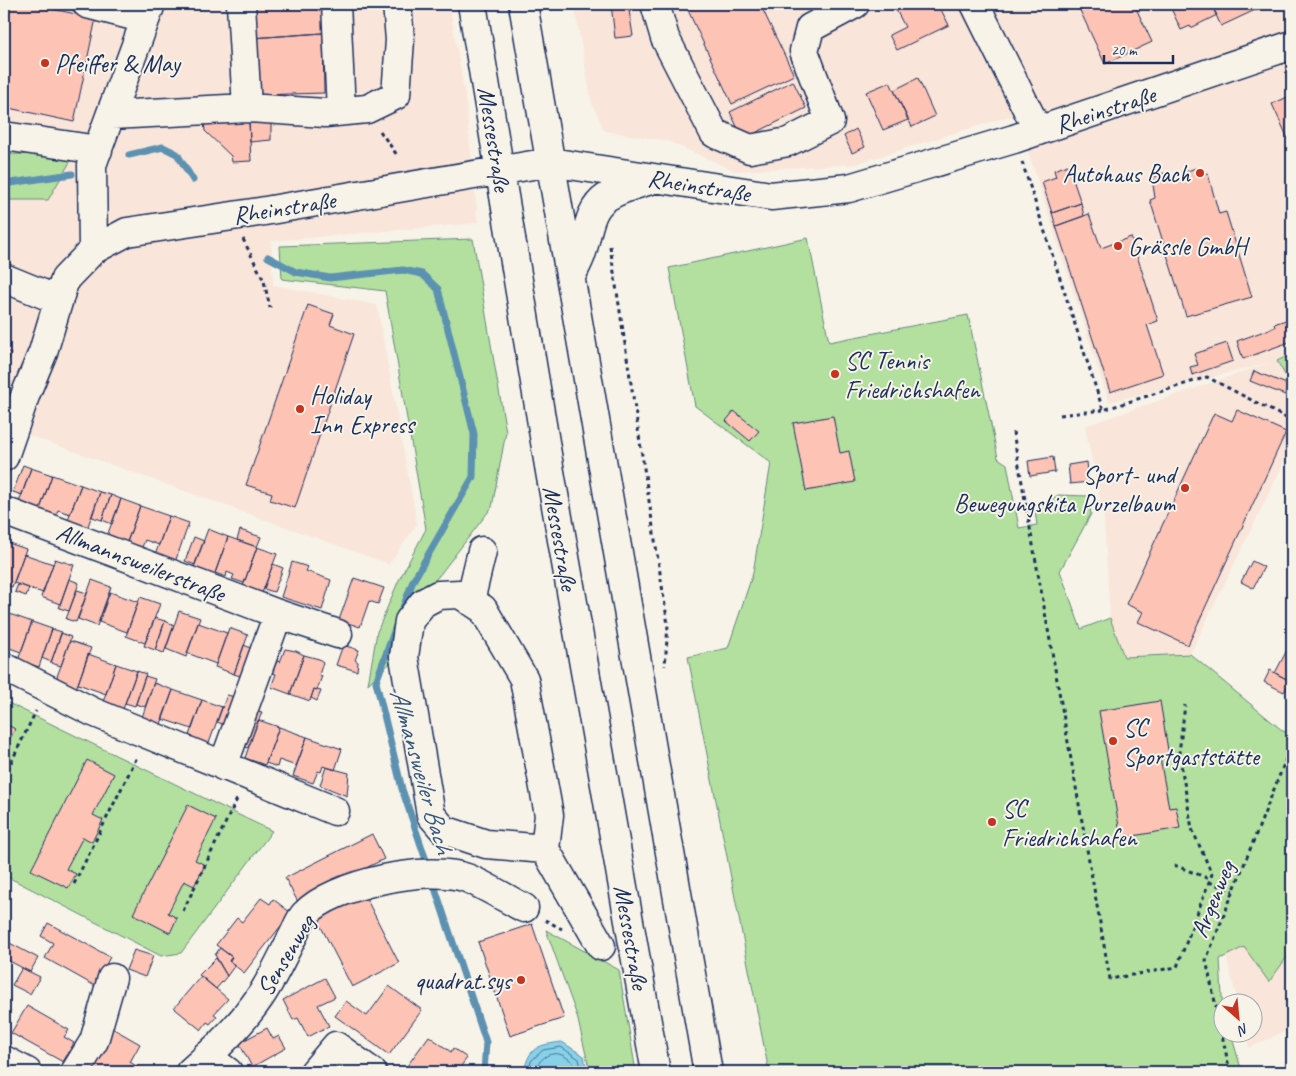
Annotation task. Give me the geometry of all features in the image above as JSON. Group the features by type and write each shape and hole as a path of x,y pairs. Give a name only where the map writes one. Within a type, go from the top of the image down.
{"street":[{"path":"4,457 26,393 43,352 65,279 93,250 92,165 112,115 148,11 87,4"},
{"path":"241,4 247,108"},
{"path":"336,4 341,111"},
{"path":"112,115 247,108 325,112 367,109 396,95 400,40 397,4"},
{"name":"Messestraße","path":"472,4 549,466 656,1072"},
{"name":"Messestraße","path":"523,4 708,1072"},
{"path":"655,4 665,38 714,133 750,149 788,142 830,121 804,51 810,28 839,8"},
{"path":"975,4 1038,131"},
{"name":"Rheinstraße","path":"93,250 127,232 259,212 550,162 771,196 849,188 1038,131 1292,46"},
{"path":"4,136 98,150"},
{"path":"570,278 581,254 587,228 600,203 607,197 656,178"},
{"path":"4,278 58,300"},
{"name":"Allmannsweilerstraße","path":"4,511 278,614 338,634"},
{"path":"470,600 482,551"},
{"path":"545,849 486,844 444,830 431,815 404,657 409,620 423,603 438,595 460,594 484,609 524,679 550,815 545,849 601,946"},
{"path":"223,766 278,614"},
{"path":"4,667 93,712 335,811"},
{"name":"Sensenweg","path":"198,1064 240,1024 260,997 304,914 318,903 357,885 395,877 428,874 465,878 524,908"},
{"path":"75,1072 94,1041 112,978"},
{"path":"314,1072 336,1046 372,1072"},
{"path":"4,1060 27,1072"},
{"name":"Sensenweg","path":"198,1064 228,1072"}],"path":[{"path":"379,130 397,155"},
{"path":"1021,157 1103,410"},
{"path":"242,238 264,282 270,308"},
{"path":"610,242 668,624 665,667"},
{"path":"1060,415 1103,410 1207,377 1292,421"},
{"path":"1013,432 1110,979 1177,967 1212,874 1192,829 1178,753 1186,705"},
{"path":"4,777 47,689"},
{"path":"74,884 148,735"},
{"name":"Argenweg","path":"1230,1072 1206,960 1292,744"},
{"path":"183,911 248,776"},
{"path":"1174,865 1233,891"}],"shaded area":[{"path":"4,4 449,4 465,96 478,223 271,241 273,285 377,305 417,524 389,564 6,427 4,430"},
{"path":"574,4 1292,4 1292,354 1277,361 1292,387 1292,446 1190,654 1124,657 1110,618 1104,518 1085,426 1269,363 1109,402 1016,114 855,164 735,171 668,141 605,131 592,104"},
{"path":"1292,767 1292,1028 1264,1041 1264,994 1236,994 1220,932"},
{"path":"1248,1044 1258,1044 1249,1048"}],"green space":[{"path":"4,154 74,155 48,200 4,200"},
{"name":"SC Friedrichshafen","path":"808,238 829,342 968,315 998,458 1007,464 1019,528 1037,525 1035,511 1058,495 1088,496 1091,514 1060,571 1081,629 1110,618 1124,657 1190,654 1283,731 1292,735 1292,950 1269,982 1244,947 1220,959 1222,994 1214,994 1214,1044 1234,1044 1242,1072 769,1072 688,657 728,648 753,573 771,463 695,406 669,268"},
{"path":"473,239 506,432 492,507 438,577 413,599 390,663 368,684 377,632 398,582 426,529 385,291 282,279 280,246"},
{"path":"1292,354 1292,387 1277,361"},
{"path":"4,701 272,831 181,953 161,956 4,875"},
{"path":"546,930 619,970 636,1072 590,1072 577,1016"}],"water":[{"path":"562,1042 584,1056 587,1072 524,1072 529,1057 536,1048"}],"building":[{"name":"Pfeiffer & May","path":"4,4 27,4 96,18 74,122 4,107"},
{"path":"250,4 323,4 323,33 252,38"},
{"path":"611,4 628,4 633,36 615,38"},
{"path":"685,4 760,4 794,75 732,104"},
{"path":"893,4 938,4 949,25 897,50 889,35 905,27"},
{"path":"995,4 1007,4 997,9"},
{"path":"1077,4 1134,4 1152,42 1105,64"},
{"path":"1169,4 1211,4 1217,15 1191,28 1190,26 1181,30"},
{"path":"1211,4 1268,4 1221,26"},
{"path":"323,33 324,93 257,95 252,38"},
{"path":"918,78 935,116 912,127 894,90"},
{"path":"793,81 806,108 743,139 730,112"},
{"path":"890,82 908,120 883,130 866,92"},
{"path":"1292,95 1292,147 1272,104"},
{"path":"249,119 251,161 232,162 231,156 205,131 204,123"},
{"path":"249,123 271,123 271,140 250,142"},
{"path":"856,129 865,147 852,153 844,136"},
{"path":"1068,165 1081,203 1052,213 1042,182 1056,177 1054,170"},
{"path":"1196,168 1208,174 1219,214 1226,212 1252,297 1186,316 1150,200 1155,198 1152,178 1164,173 1166,178"},
{"path":"1081,203 1084,216 1056,226 1052,213"},
{"path":"1089,214 1101,248 1131,237 1158,321 1147,325 1163,374 1110,392 1056,226"},
{"name":"Holiday Inn Express","path":"308,305 334,314 330,325 354,334 295,508 270,500 272,493 246,485"},
{"path":"1292,318 1292,341 1243,359 1237,341 1275,327 1274,324"},
{"path":"1227,343 1233,361 1192,375 1190,367 1198,365 1194,354"},
{"path":"4,350 11,353 4,372"},
{"path":"1254,371 1289,385 1285,395 1250,381"},
{"path":"1237,410 1286,432 1188,645 1138,622 1143,612 1126,604 1214,413 1232,421"},
{"path":"734,411 759,431 750,441 726,421"},
{"path":"833,416 840,453 849,451 855,482 806,491 793,423"},
{"path":"1053,457 1055,472 1030,476 1028,461"},
{"path":"1087,462 1089,482 1070,484 1068,465"},
{"path":"23,465 31,468 22,495 13,492"},
{"path":"31,468 52,475 39,512 18,505"},
{"path":"52,475 81,485 70,514 58,510 55,517 39,512"},
{"path":"81,485 100,492 87,529 67,522"},
{"path":"100,492 111,495 102,520 92,517"},
{"path":"111,495 121,499 112,524 102,520"},
{"path":"121,499 140,506 125,548 105,541"},
{"path":"140,506 169,516 159,545 145,540 142,547 127,542"},
{"path":"169,516 189,523 174,565 154,558"},
{"path":"208,529 228,537 214,576 193,569"},
{"path":"240,530 261,537 257,547 237,540"},
{"path":"194,537 204,541 195,565 185,561"},
{"path":"228,537 257,547 244,583 232,579 234,575 227,572 226,577 215,573"},
{"path":"6,542 26,549 12,587 4,584 4,549"},
{"path":"257,547 277,554 262,593 243,586"},
{"path":"24,554 53,564 43,593 14,583"},
{"path":"55,559 74,565 60,604 41,597"},
{"path":"1252,561 1264,567 1253,588 1241,582"},
{"path":"292,562 308,567 306,571 331,580 322,610 281,597"},
{"path":"273,564 283,568 274,592 264,589"},
{"path":"354,578 384,588 378,604 369,601 360,627 339,620"},
{"path":"69,579 79,583 69,611 59,608"},
{"path":"92,580 111,587 97,626 78,619"},
{"path":"18,584 29,588 26,596 15,592"},
{"path":"77,590 87,593 76,622 66,619"},
{"path":"110,592 138,602 127,632 99,622"},
{"path":"140,597 160,604 145,643 126,636"},
{"path":"179,611 200,618 186,657 166,649"},
{"path":"4,612 32,622 21,652 4,646"},
{"path":"155,618 165,621 155,650 144,646"},
{"path":"165,621 174,625 164,653 155,650"},
{"path":"32,622 52,629 39,667 18,660"},
{"path":"198,623 227,633 216,664 187,653"},
{"path":"229,628 248,635 234,674 215,667"},
{"path":"52,629 62,632 51,662 42,658"},
{"path":"61,633 71,637 61,666 51,663"},
{"path":"1292,640 1292,655 1286,652"},
{"path":"70,641 91,648 76,689 55,682"},
{"path":"244,645 253,649 243,677 234,674"},
{"path":"343,645 359,650 355,660 358,662 357,671 336,665"},
{"path":"285,649 304,655 290,694 271,687 276,674 272,673 277,661 280,662"},
{"path":"1286,652 1292,655 1292,682 1275,673"},
{"path":"88,654 116,664 106,694 78,684"},
{"path":"304,655 323,662 319,675 322,676 317,690 314,689 310,701 290,694"},
{"path":"116,664 137,671 123,709 103,702"},
{"path":"1270,670 1290,681 1284,692 1264,682"},
{"path":"137,671 146,674 135,706 125,703"},
{"path":"145,676 155,679 145,707 136,704"},
{"path":"154,683 173,690 160,727 141,720"},
{"path":"314,689 321,691 317,701 311,698"},
{"path":"173,690 202,700 192,729 162,719"},
{"path":"227,695 235,697 225,725 217,722"},
{"path":"202,700 222,707 208,746 188,738"},
{"path":"1160,701 1169,756 1160,758 1169,808 1176,807 1180,828 1121,838 1099,711"},
{"path":"254,710 262,712 248,748 241,745"},
{"path":"258,720 279,727 265,765 245,758"},
{"path":"4,723 15,729 4,750"},
{"path":"279,727 307,737 296,766 279,760 277,767 266,763"},
{"path":"307,737 342,749 335,770 323,766 321,772 318,771 313,783 293,776"},
{"path":"87,760 114,774 93,815 103,820 92,842 83,837 66,869 76,874 68,888 31,870"},
{"path":"326,767 349,773 347,796 320,785"},
{"path":"188,805 216,819 195,860 205,865 194,886 184,881 168,913 177,918 170,933 133,914"},
{"path":"372,834 384,859 298,902 285,878"},
{"path":"364,894 399,963 352,987 317,919"},
{"path":"261,898 270,904 273,899 291,913 244,973 229,961 232,957 216,945 237,918 242,922"},
{"path":"48,923 110,957 95,986 45,958 53,943 41,936"},
{"name":"quadrat.sys","path":"532,924 564,1018 510,1036 478,942"},
{"path":"4,940 38,958 30,972 4,958"},
{"path":"220,948 232,957 229,961 235,965 227,976 215,955"},
{"path":"134,950 153,956 145,977 126,970"},
{"path":"216,958 227,976 216,989 199,975"},
{"path":"22,968 40,977 30,994 12,985"},
{"path":"201,976 228,999 214,1014 217,1016 210,1024 207,1022 201,1030 174,1008"},
{"path":"325,978 335,997 318,1005 329,1026 308,1037 298,1018 293,1020 283,1000"},
{"path":"389,986 422,1010 389,1055 335,1016 346,1001 367,1016"},
{"path":"27,1006 69,1030 64,1037 74,1043 63,1062 11,1033"},
{"path":"112,1028 140,1044 130,1062 145,1072 86,1072"},
{"path":"267,1028 273,1039 279,1036 286,1048 252,1067 239,1043"},
{"path":"429,1036 451,1052 453,1048 467,1058 461,1066 464,1068 461,1072 416,1072 407,1066"}],"waterway":[{"name":"Allmansweiler Bach","path":"129,155 163,147 177,154 193,180"},
{"name":"Allmansweiler Bach","path":"4,184 72,174"},
{"name":"Allmansweiler Bach","path":"268,257 296,272 330,278 403,270 422,274 438,289 474,434 473,477 413,581 401,613"},
{"name":"Allmansweiler Bach","path":"396,626 376,682 402,789 429,869"},
{"name":"Allmansweiler Bach","path":"432,879 486,1042 484,1072"}],"place":[{"name":"Pfeiffer & May","path":"45,63"},
{"name":"Autohaus Bach","path":"1200,173"},
{"name":"Grässle GmbH","path":"1118,246"},
{"name":"SC Tennis Friedrichshafen","path":"835,374"},
{"name":"Holiday Inn Express","path":"300,409"},
{"name":"Sport- und Bewegungskita Purzelbaum","path":"1185,488"},
{"name":"SC Sportgaststätte","path":"1113,741"},
{"name":"SC Friedrichshafen","path":"992,822"},
{"name":"quadrat.sys","path":"521,980"}]}
